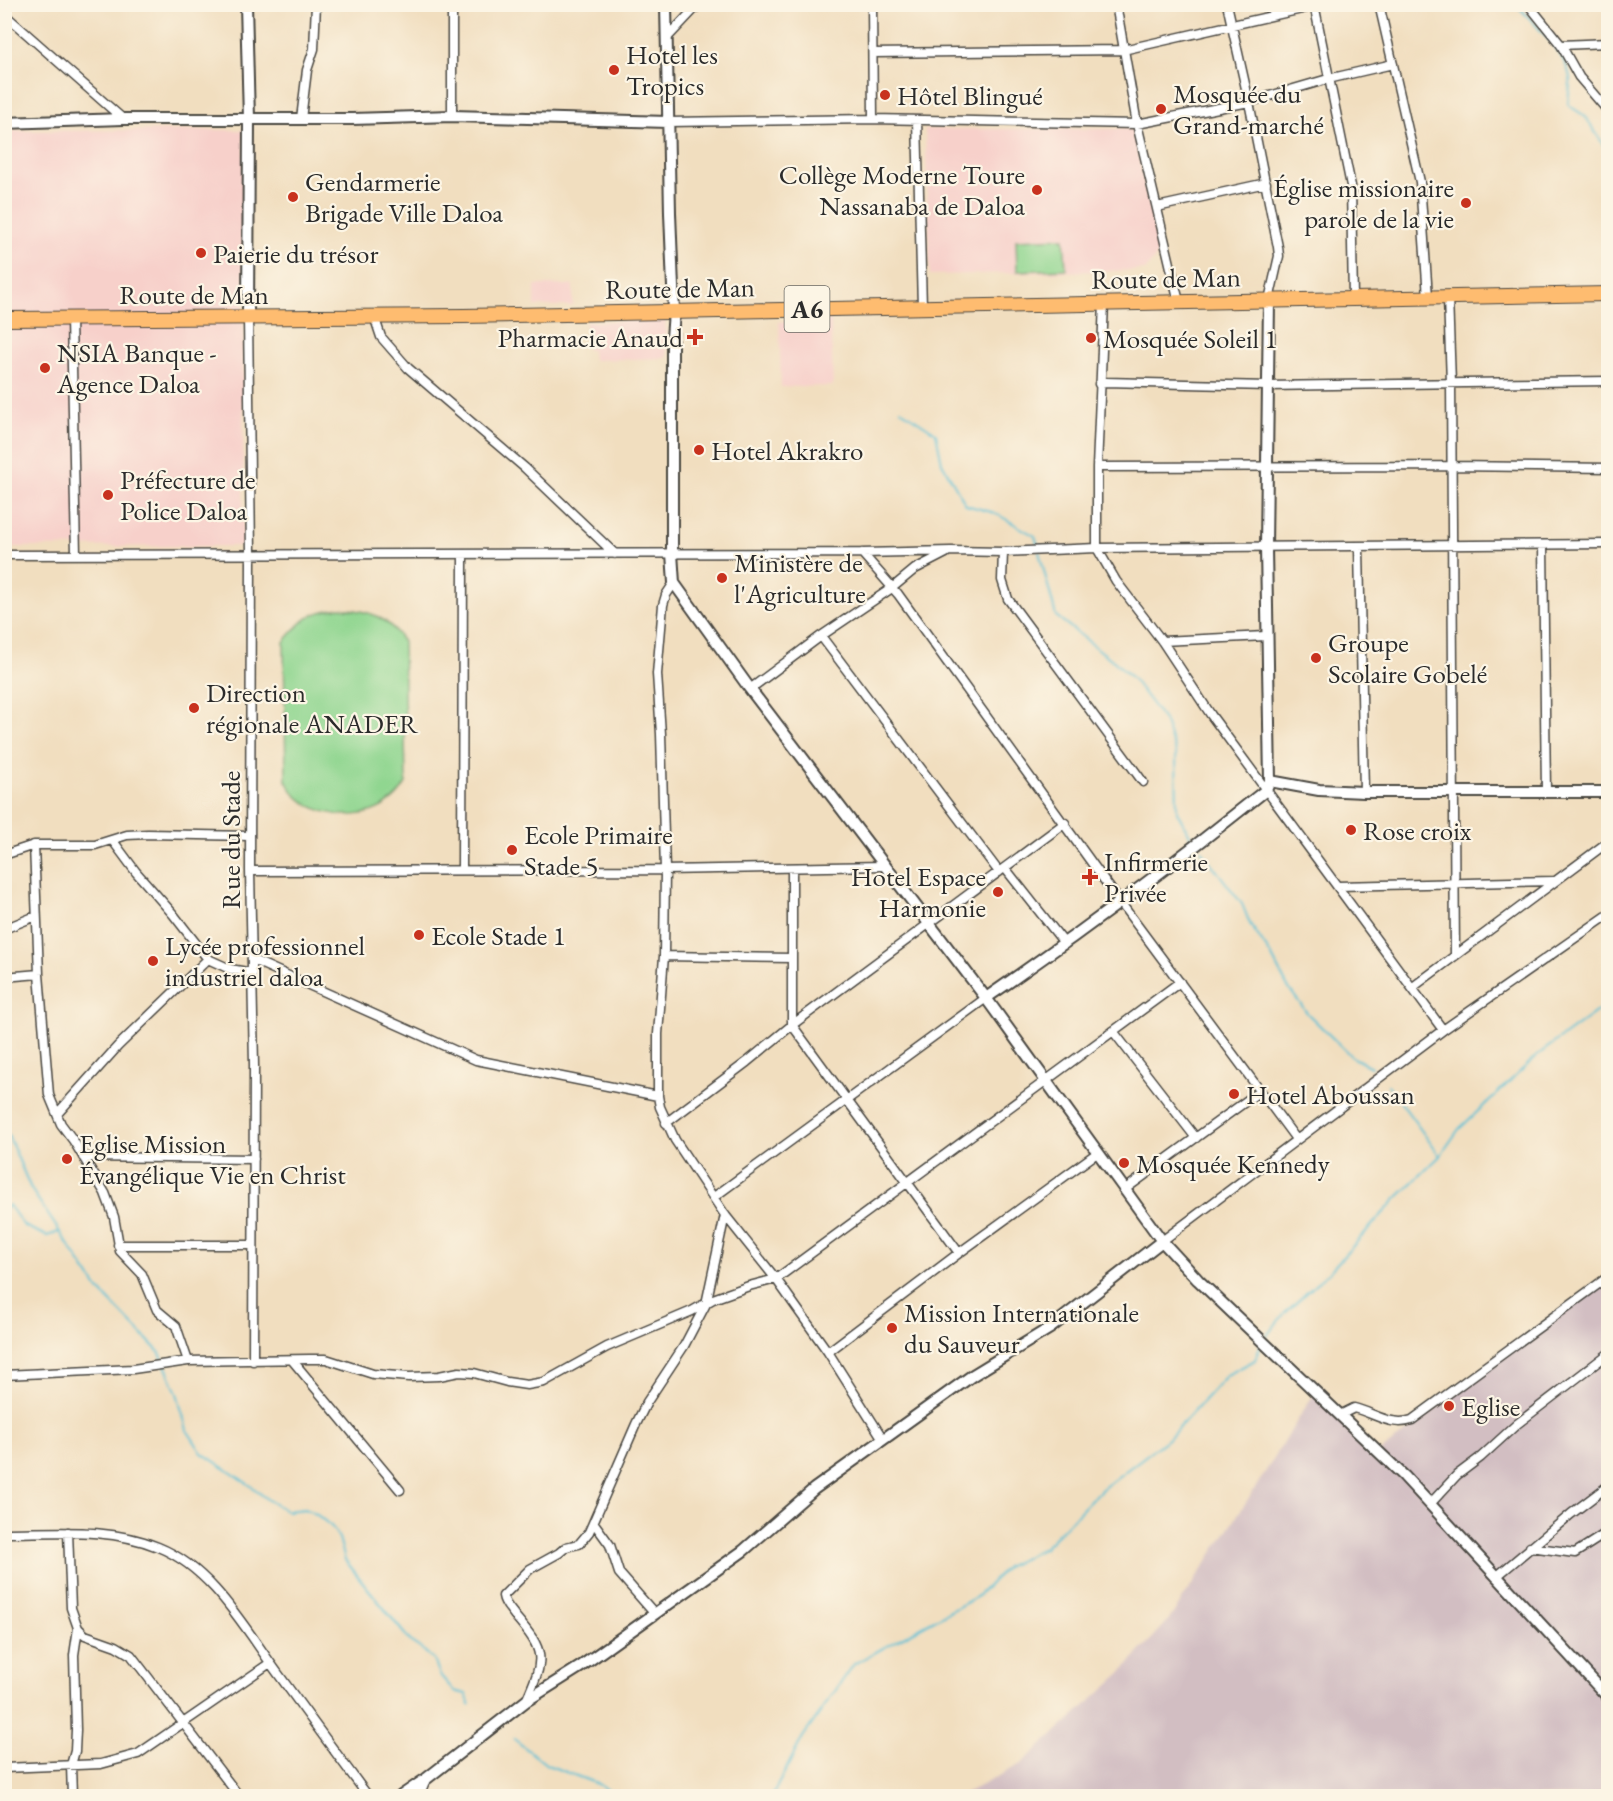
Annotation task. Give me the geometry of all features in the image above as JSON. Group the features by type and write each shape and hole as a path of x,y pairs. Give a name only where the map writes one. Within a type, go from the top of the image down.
{"highway":[{"name":"Route de Man","path":"4,319 674,312 1608,294"}],"street":[{"path":"246,4 249,119 248,317"},
{"path":"301,119 307,70 314,49 316,4"},
{"path":"452,4 452,116"},
{"path":"666,4 674,312 672,338 674,583 750,689 986,998 1162,1241 1198,1280 1430,1504 1608,1698"},
{"path":"667,38 699,4"},
{"path":"872,4 873,119"},
{"path":"1116,4 1137,124 1179,302"},
{"path":"1227,4 1266,183 1279,256 1269,300 1267,386 1268,785"},
{"path":"1380,4 1420,182 1428,297"},
{"path":"1528,4 1561,45 1578,77 1608,111"},
{"path":"873,53 1124,50 1318,5 1328,79 1351,186 1353,299"},
{"path":"4,14 123,118"},
{"path":"1561,45 1608,43"},
{"path":"4,123 123,118 301,119 452,116 668,122 873,119 1137,124 1249,102 1328,79 1393,64"},
{"path":"917,120 922,307"},
{"path":"1157,207 1266,183"},
{"path":"1448,297 1452,466 1455,956"},
{"path":"1104,303 1096,466 1097,548 1116,581 1162,640 1195,693 1268,785 1443,1030"},
{"path":"374,316 381,337 408,368 525,468 615,554"},
{"name":"Rue du Stade","path":"248,317 251,553 250,871 254,1159 253,1361"},
{"path":"71,319 76,554"},
{"path":"1099,384 1106,382 1267,386 1608,381"},
{"path":"1096,466 1608,468"},
{"path":"4,555 862,553 1003,552 1097,548 1359,548 1608,544"},
{"path":"1543,545 1546,792"},
{"path":"1359,548 1364,792"},
{"path":"750,689 821,636 892,588 915,569 951,551"},
{"path":"1003,552 1002,580 1008,599 1143,782"},
{"path":"862,553 892,588 1296,1139"},
{"path":"462,870 463,555"},
{"path":"674,583 663,605 657,674 662,734 665,870 664,956 658,1034 658,1096 666,1123 675,1140 725,1215 776,1279 828,1352 883,1439"},
{"path":"821,636 1002,870 1065,944"},
{"path":"1162,640 1266,636"},
{"path":"714,1197 847,1102 986,998 1065,944 1268,785 1364,792 1608,792"},
{"path":"666,1123 792,1025 1065,823"},
{"path":"4,855 34,845 95,845 127,835 250,836"},
{"path":"113,841 208,959 230,969 253,973"},
{"path":"1413,987 1608,842"},
{"path":"34,845 39,974 50,1095 61,1124 105,1193 114,1217 120,1251 142,1274 158,1310 176,1326 189,1361"},
{"path":"250,871 665,870 885,866"},
{"path":"792,868 792,1025 959,1253"},
{"path":"1338,886 1555,881"},
{"path":"401,1797 526,1701 580,1667 743,1551 814,1489 973,1375 1050,1328 1296,1139 1443,1030 1608,915"},
{"path":"4,929 36,916"},
{"path":"664,956 792,958"},
{"path":"57,1114 118,1046 208,959"},
{"path":"253,960 476,1060 658,1096"},
{"path":"4,977 39,974"},
{"path":"4,1375 132,1369 189,1361 326,1359 373,1374 409,1377 439,1376 459,1372 474,1373 507,1382 527,1384 544,1382 607,1347 720,1296 776,1279 1180,982"},
{"path":"1113,1031 1196,1138"},
{"path":"1124,1190 1260,1091"},
{"path":"828,1352 1097,1153"},
{"path":"83,1157 254,1159"},
{"path":"526,1701 539,1670 540,1655 532,1636 505,1604 503,1596 530,1569 566,1547 579,1544 594,1523 603,1497 647,1402 684,1346 706,1304 725,1215"},
{"path":"118,1245 253,1245"},
{"path":"1340,1415 1354,1408 1392,1422 1402,1423 1412,1420 1608,1277"},
{"path":"1430,1504 1456,1475 1608,1354"},
{"path":"292,1360 400,1490"},
{"path":"1496,1577 1530,1547 1608,1486"},
{"path":"594,1523 610,1545 619,1573 655,1614"},
{"path":"4,1533 90,1531 122,1536 159,1547 190,1564 220,1595 368,1797"},
{"path":"68,1532 71,1608 78,1628 74,1674 76,1730 75,1751 71,1765 72,1797"},
{"path":"1530,1547 1575,1553 1608,1532"},
{"path":"78,1628 85,1635 116,1646 131,1655 239,1797"},
{"path":"4,1768 101,1764 138,1754 270,1663"},
{"path":"418,1797 426,1779"}],"shaded area":[{"name":"Collège Moderne Toure Nassanaba de Daloa","path":"925,129 1132,129 1160,251 1146,270 930,275"},
{"path":"244,130 243,546 5,547 4,131"},
{"path":"535,285 573,285 573,306 535,306"},
{"path":"665,320 667,358 593,360 592,350 587,350 586,322"},
{"path":"831,320 833,386 781,387 779,322"},
{"path":"1608,1277 1608,1796 961,1796 1021,1764 1116,1678 1169,1620 1315,1392 1379,1453"}],"green space":[{"path":"1064,238 1066,269 1017,271 1016,240"},
{"path":"340,608 368,613 384,620 403,642 406,783 397,796 385,805 357,815 342,815 313,807 298,797 286,781 284,642 314,614"}],"waterway":[{"path":"1516,4 1549,40 1564,61 1570,81 1568,105 1585,116 1608,152"},
{"path":"1608,160 1608,170"},
{"path":"901,410 936,433 942,463 966,505 995,513 1035,536 1039,549"},
{"path":"1039,552 1056,616 1133,679 1164,720 1176,753 1177,812 1192,839"},
{"path":"1201,850 1242,904 1250,924 1271,955 1287,986 1308,1014 1352,1057 1371,1067"},
{"path":"1264,1339 1284,1314 1330,1271 1397,1198 1440,1156 1459,1129 1539,1054 1608,1003"},
{"path":"1388,1085 1440,1156"},
{"path":"8,1135 31,1189 98,1289 160,1353 177,1393 187,1430 202,1453 287,1511 305,1509 316,1514 332,1527 339,1538 345,1560 411,1642 434,1660 440,1675 454,1691 466,1694 470,1705"},
{"path":"4,1210 9,1205 24,1226 47,1236 59,1232"},
{"path":"772,1796 803,1737 854,1664 978,1596 1006,1567 1044,1548 1102,1489 1170,1437 1227,1375 1255,1360 1261,1344"},
{"path":"514,1739 547,1765 598,1784 617,1796"}],"place":[{"name":"Hotel les Tropics","path":"614,70"},
{"name":"Hôtel Blingué","path":"885,95"},
{"name":"Mosquée du Grand-marché","path":"1161,109"},
{"name":"Collège Moderne Toure Nassanaba de Daloa","path":"1037,190"},
{"name":"Gendarmerie Brigade Ville Daloa","path":"293,197"},
{"name":"Église missionaire parole de la vie","path":"1466,203"},
{"name":"Paierie du trésor","path":"201,253"},
{"name":"Pharmacie Anaud","path":"695,337"},
{"name":"Mosquée Soleil 1","path":"1091,338"},
{"name":"NSIA Banque - Agence Daloa","path":"45,368"},
{"name":"Hotel Akrakro","path":"699,450"},
{"name":"Préfecture de Police Daloa","path":"108,495"},
{"name":"Ministère de l'Agriculture","path":"722,578"},
{"name":"Groupe Scolaire Gobelé","path":"1316,658"},
{"name":"Direction régionale ANADER","path":"194,708"},
{"name":"Rose croix","path":"1351,830"},
{"name":"Ecole Primaire Stade 5","path":"512,850"},
{"name":"Infirmerie Privée","path":"1090,877"},
{"name":"Hotel Espace Harmonie","path":"998,892"},
{"name":"Ecole Stade 1","path":"419,935"},
{"name":"Lycée professionnel industriel daloa","path":"153,961"},
{"name":"Hotel Aboussan","path":"1234,1094"},
{"name":"Eglise Mission Évangélique Vie en Christ","path":"67,1159"},
{"name":"Mosquée Kennedy","path":"1124,1163"},
{"name":"Mission Internationale du Sauveur","path":"892,1328"},
{"name":"Eglise","path":"1449,1406"}]}
